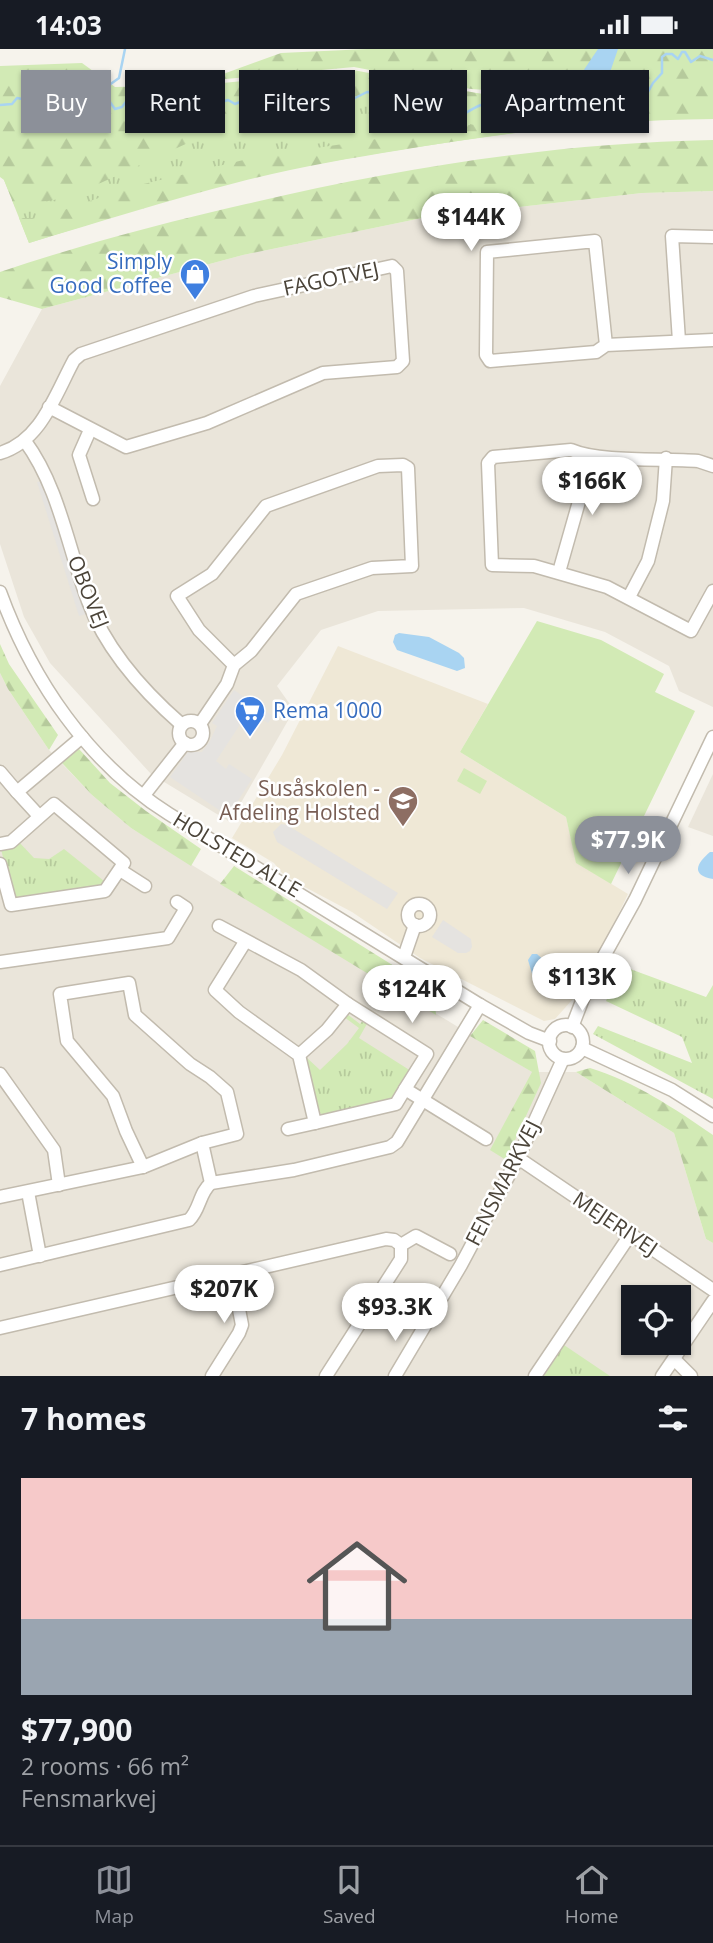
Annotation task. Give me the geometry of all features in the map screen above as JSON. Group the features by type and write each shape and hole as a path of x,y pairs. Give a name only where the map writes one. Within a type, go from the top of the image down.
{"street":[{"path":"679,341 672,236 713,237"},
{"path":"606,345 595,241 487,252 486,355 491,361 596,352 606,345 713,340"},
{"name":"FAGOTVEJ","path":"0,453 25,441 38,427 74,360 81,354 254,296 392,267 397,271 403,361 397,366 323,373 207,423 131,446 122,446 49,407"},
{"path":"90,430 79,455 93,499"},
{"name":"OBOVEJ","path":"25,441 46,475 88,602 102,628 133,676 156,702 182,725"},
{"path":"713,466 698,461 582,455 571,450 493,457 488,463 492,565 534,566 607,587 691,631 713,591"},
{"path":"559,572 580,498 582,455"},
{"path":"629,597 648,561 663,501 666,459"},
{"path":"200,724 227,684 234,665 251,651 290,600 303,590 372,568 412,566 408,468 404,465 378,466 266,506 212,574 177,596 199,630 234,665"},
{"name":"HOLSTED ALLE","path":"0,592 12,626 50,695 82,737 119,776 164,811 480,1005 529,1033 550,1041"},
{"path":"193,720 200,724 202,739 196,744 185,743 179,735 182,725 193,720"},
{"path":"17,792 82,737"},
{"path":"572,1027 589,983 635,899 713,737"},
{"path":"144,795 185,743"},
{"path":"0,772 38,816"},
{"path":"0,844 11,842 54,804 124,863 105,891 11,905 0,864"},
{"path":"120,870 145,886"},
{"path":"0,962 168,938 186,908 177,902"},
{"path":"404,957 415,925"},
{"path":"219,926 301,970 348,1004 427,1054 396,1104 288,1129"},
{"path":"245,941 215,990 239,1012 299,1055 315,1123"},
{"path":"0,1197 142,1167 202,1143 237,1134 227,1092 190,1064 135,1014 129,983 60,994 67,1041 113,1096 142,1167"},
{"path":"299,1055 327,1030 348,1004"},
{"path":"0,1265 189,1220 195,1213 204,1189 211,1183 294,1170 390,1147 397,1142 480,1005"},
{"path":"572,1027 582,1036 582,1048 575,1057 563,1059 554,1054 550,1041 557,1029 572,1027"},
{"path":"582,1048 672,1090 713,1116"},
{"name":"FENSMARKVEJ","path":"395,1376 461,1265 518,1158 563,1059"},
{"path":"0,1074 54,1150 59,1185"},
{"path":"405,1089 486,1139"},
{"path":"202,1143 211,1183"},
{"name":"MEJERIVEJ","path":"518,1158 713,1290"},
{"path":"28,1192 40,1256"},
{"path":"535,1376 630,1234"},
{"path":"401,1245 416,1236 450,1254"},
{"path":"0,1328 386,1239 401,1245"},
{"path":"326,1376 401,1259 401,1245"},
{"path":"212,1376 242,1325 232,1273"},
{"path":"662,1376 713,1301"},
{"path":"674,1359 691,1376"}],"shaded area":[{"path":"713,191 713,707 679,691 669,666 605,632 524,608 378,611 321,630 277,686 294,710 230,822 151,774 50,663 24,617 0,544 0,386 42,309 243,255 422,218 642,193"},
{"path":"43,481 86,614 79,616 37,482"},
{"name":"Susåskolen - Afdeling Holsted","path":"338,646 488,704 460,752 566,817 577,863 628,894 573,999 555,1019 544,1021 420,958 352,912 282,873 274,863 232,838 282,755"},
{"path":"0,673 49,750 92,795 131,828 532,1072 576,1072 674,1133 706,1239 713,1243 713,1376 0,1376"},
{"path":"234,690 273,716 268,723 249,711 216,761 226,769 229,764 252,779 228,816 170,777 188,752 202,752 217,726 212,723"},
{"path":"713,774 713,836 688,827"},
{"path":"281,824 287,825 398,893 387,909 277,842 273,832"},
{"path":"443,920 471,939 470,951 458,953 432,937"}],"green space":[{"path":"367,49 713,49 713,119 649,121 649,70 481,70 481,90 467,88 467,70 370,70 354,67 322,70 239,70 239,78 225,79 225,73 281,53"},
{"path":"82,63 92,70 21,70 21,133 111,133 111,84 115,87 125,87 125,133 210,133 70,197 15,207 4,180 0,177 0,66"},
{"path":"355,70 369,73 369,97 355,97"},
{"path":"355,79 369,80 369,133 467,133 467,92 481,94 481,133 517,133 285,170 174,199 29,243 4,180 138,133 225,133 225,102 239,98 239,133 355,133"},
{"path":"239,81 239,120 225,126 225,83"},
{"path":"467,91 481,94 481,102 467,101"},
{"path":"481,123 481,133 517,133 279,172 29,243 19,218 40,218 131,187 256,157 417,133 467,133 467,125"},
{"path":"713,140 713,191 642,193 422,218 243,255 42,309 0,297 0,272 153,227 304,191 419,169 536,152"},
{"path":"537,621 601,640 664,674 655,692 695,711 611,884 576,863 566,817 460,752"},
{"path":"0,644 9,664 58,735 49,750 0,673"},
{"path":"79,749 110,783 201,849 191,866 131,828 92,795 62,763"},
{"path":"464,768 487,781 480,794 457,781"},
{"path":"18,841 34,858 49,859 64,849 104,881 101,885 17,898 12,895 1,849"},
{"path":"234,866 434,991 436,1015 220,884"},
{"path":"622,966 706,997 713,985 713,1099 593,1034 598,1026 692,1063 682,1037 606,1001"},
{"path":"347,1014 360,1024 364,1019 368,1022 359,1038 411,1071 394,1098 324,1115 317,1112 304,1060 306,1057 320,1070 347,1044 359,1028 344,1017"},
{"path":"483,1020 535,1051 541,1083 506,1160 490,1150 532,1072 470,1036"},
{"path":"590,1068 638,1088 713,1135 713,1243 706,1239 674,1133 576,1072"},
{"path":"564,1345 610,1376 544,1376"}],"water":[{"path":"598,49 618,49 611,70 584,70"},
{"path":"399,633 429,637 459,653 464,658 465,668 457,671 397,650 393,642 395,635"},
{"path":"710,852 713,852 713,879 701,875 698,868"},
{"path":"532,954 537,954 549,965 547,976 543,980 533,977 528,960"}],"waterway":[{"path":"0,105 12,104 17,98 28,100 44,126 51,122 56,124 58,130 63,130 71,124 87,101 119,78 125,49"},
{"path":"111,104 115,109 122,107 135,90 146,96 172,90 180,105 188,109 204,97 215,104 228,100 235,104 245,100 258,103 300,87 308,88 323,97 353,99 367,92 395,93 405,103 423,110 437,123 455,119 481,105 510,117 531,105 539,108 546,116 565,121 583,113 604,118 625,116 639,108 662,73 662,57 666,54 672,54 678,59 682,52 685,52 691,62 700,56 713,60"}],"place":[{"name":"Simply Good Coffee","path":"195,301"},
{"name":"Rema 1000","path":"250,738"},
{"name":"Susåskolen - Afdeling Holsted","path":"403,828"}]}
